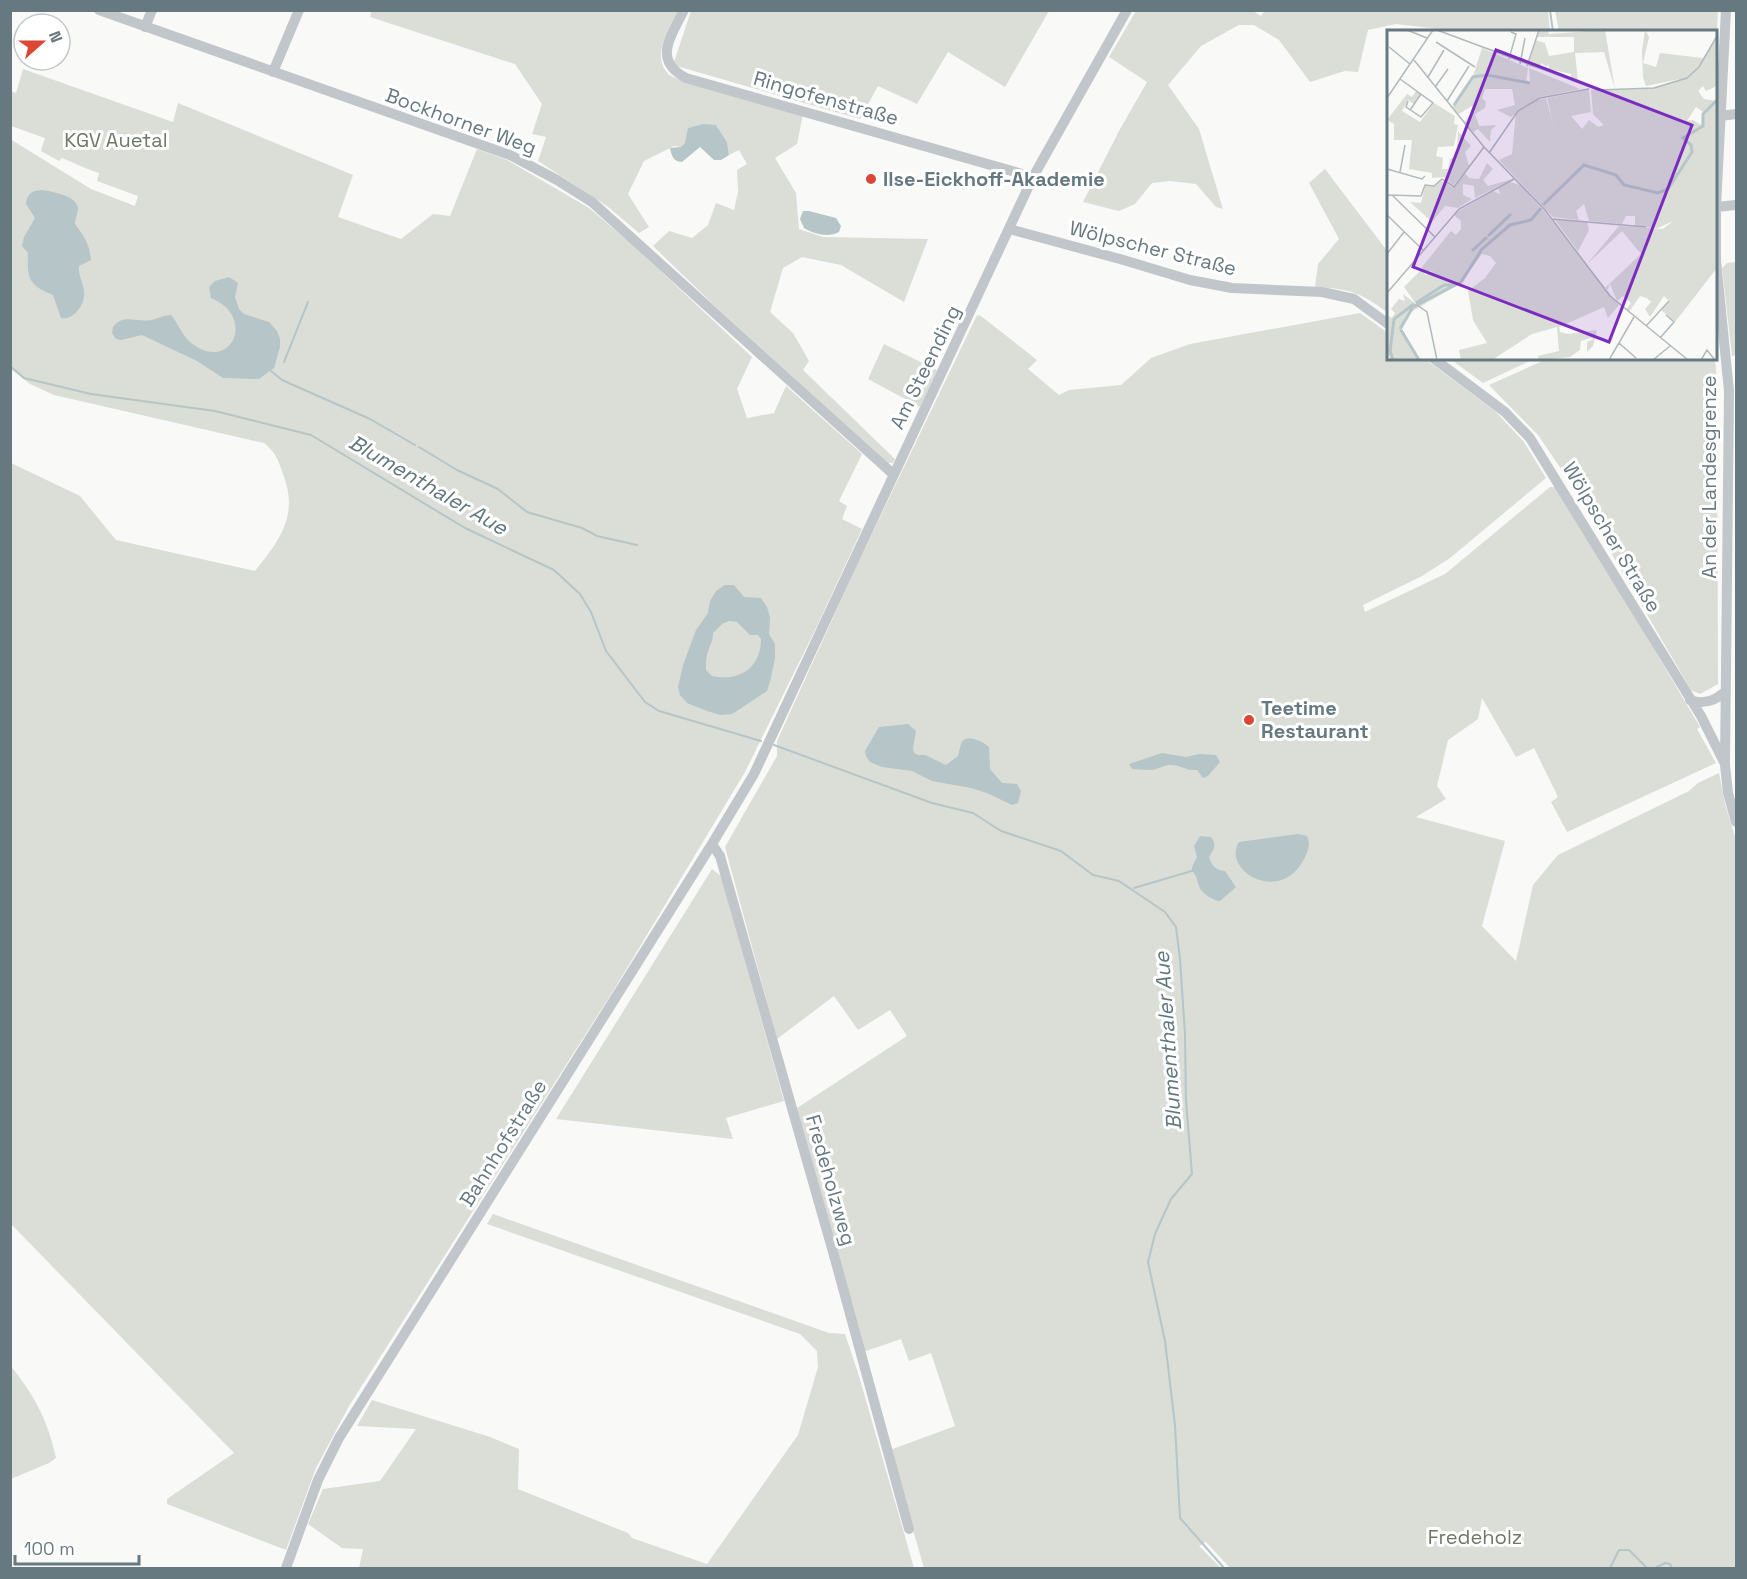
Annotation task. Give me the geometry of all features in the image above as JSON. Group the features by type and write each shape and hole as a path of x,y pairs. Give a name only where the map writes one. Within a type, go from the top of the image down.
{"street":[{"name":"Bockhorner Weg","path":"99,10 510,156 557,180 592,202 607,215 893,474"},
{"path":"146,27 152,10"},
{"path":"273,72 299,10"},
{"name":"Ringofenstraße","path":"684,10 668,43 666,55 669,65 675,72 686,78 1033,177"},
{"name":"Am Steending","path":"768,745 1033,177 1127,10"},
{"name":"An der Landesgrenze","path":"1717,184 1726,10"},
{"path":"1720,116 1737,114"},
{"path":"1717,207 1737,205"},
{"name":"Wölpscher Straße","path":"1009,229 1190,280 1232,288 1322,292 1354,299 1387,323"},
{"name":"An der Landesgrenze","path":"1717,271 1729,391 1725,765"},
{"name":"Wölpscher Straße","path":"1436,360 1505,412 1530,438 1715,741 1725,765"},
{"path":"1690,700 1706,703 1726,691"},
{"name":"Bahnhofstraße","path":"286,1569 318,1480 339,1438 712,844 754,774 768,745"},
{"path":"1725,765 1728,793 1737,822"},
{"name":"Fredeholzweg","path":"712,844 720,856 909,1529"}],"green space":[{"path":"372,10 678,11 666,34 661,53 665,69 671,76 684,82 803,114 797,144 775,158 796,193 799,229 823,237 928,239 904,302 841,265 802,257 783,268 770,312 793,333 809,361 803,370 895,459 893,463 888,463 715,306 653,246 669,231 692,238 708,225 716,203 734,210 738,192 737,170 747,164 739,150 729,155 727,142 716,125 681,147 674,146 644,161 628,194 649,227 639,233 607,206 538,161 546,137 532,134 542,104 515,64 370,17"},
{"path":"1265,10 1548,11 1550,30 1447,30 1396,24 1368,30 1358,72 1345,71 1310,82 1279,40 1254,25 1239,25 1201,46 1168,85 1199,129 1223,209 1216,207 1196,184 1170,181 1152,183 1135,204 1119,211 1083,202 1147,82 1109,57 1136,11 1253,11 1261,16"},
{"path":"691,11 1049,11 1005,87 948,52 917,104 878,86 860,119 673,65"},
{"path":"1555,11 1718,11 1717,30 1559,30"},
{"name":"KGV Auetal","path":"22,72 31,72 173,122 178,103 353,175 338,217 401,239 433,214 450,216 477,149 507,160 589,208 634,246 752,357 737,389 747,418 774,413 786,386 862,454 839,501 847,506 842,519 862,529 745,772 615,988 349,1406 316,1468 286,1550 167,1504 167,1499 234,1453 11,1224 11,463 80,496 116,540 255,571 279,537 288,515 289,502 278,460 264,443 54,395 30,384 11,369 10,139 91,189 135,206 138,196 97,181 99,173 62,158 59,161 41,151 45,138 11,126 11,91 16,93"},
{"path":"1325,169 1387,251 1387,312 1370,300 1354,293 1315,287 1318,264 1339,239 1309,183"},
{"path":"1736,262 1736,355 1732,356 1722,268 1727,263"},
{"name":"Fredeholz","path":"1360,313 1387,332 1387,360 1426,360 1495,411 1524,442 1546,478 1450,558 1422,576 1363,605 1365,612 1445,574 1550,487 1558,487 1700,727 1697,729 1716,763 1567,832 1551,802 1558,797 1534,748 1516,757 1482,698 1478,719 1448,740 1437,786 1446,799 1416,817 1505,841 1482,926 1516,961 1533,885 1558,855 1689,791 1698,783 1719,773 1725,804 1736,840 1736,1568 1230,1568 1206,1542 1199,1546 1221,1568 924,1568 890,1450 955,1426 931,1353 909,1361 901,1339 863,1352 797,1108 907,1036 890,1010 858,1030 834,996 777,1039 725,847 777,756 777,741 857,565 977,315 1037,360 1028,369 1059,395 1069,390 1121,385 1151,358 1190,344"},
{"path":"884,344 937,370 920,407 868,379"},
{"path":"1451,360 1532,360 1483,383"},
{"path":"1545,360 1715,360 1718,684 1700,694 1691,690 1568,479 1538,435 1489,385"},
{"path":"712,869 721,876 784,1101 726,1118 733,1139 556,1119"},
{"path":"493,1214 829,1333 845,1334 914,1568 359,1568 363,1549 342,1548 308,1524 323,1489 380,1481 416,1429 357,1426 372,1400 490,1437 519,1449 518,1489 628,1533 632,1538 707,1564 798,1435 818,1367 817,1351 800,1334 487,1224"},
{"path":"10,1365 39,1408 56,1458 11,1479"}],"shaded area":[{"path":"703,124 716,125 727,142 729,155 721,160 714,160 700,147 682,162 675,160 670,148 681,147 685,143 688,128"},
{"path":"43,190 70,198 77,205 75,224 86,241 91,260 79,266 84,291 81,306 75,314 66,318 61,318 53,295 38,288 31,280 28,253 22,246 24,237 35,218 26,204 28,197 33,192"},
{"path":"803,211 836,218 841,226 839,232 831,235 822,234 804,228 800,219"},
{"path":"229,277 238,283 235,297 239,309 244,314 269,322 277,331 280,339 274,368 259,379 223,378 197,361 142,335 121,340 116,339 112,333 113,327 121,320 146,321 171,315 190,342 204,350 217,352 227,348 233,340 236,329 233,318 225,307 211,298 209,287 215,281"},
{"path":"725,585 734,585 744,597 761,598 767,607 770,617 769,634 775,644 775,658 767,691 732,714 720,715 687,703 680,695 678,687 683,665 696,630 708,613 710,601 716,591","holes":["729,621 737,622 750,635 758,635 761,639 757,658 747,671 739,675 712,676 706,670 706,665 713,633 722,624"]},
{"path":"908,724 916,731 914,753 925,755 946,765 958,756 964,739 976,739 987,745 990,769 1002,783 1017,784 1021,791 1018,803 1012,805 971,788 932,781 912,771 882,767 870,762 865,751 879,727"},
{"path":"1162,753 1186,757 1199,754 1216,755 1220,762 1208,776 1203,778 1197,770 1176,766 1167,765 1147,770 1132,769 1129,764"},
{"path":"1298,834 1307,836 1308,851 1294,873 1281,880 1268,882 1256,879 1245,872 1238,863 1236,853 1239,842"},
{"path":"1200,836 1211,837 1214,845 1209,857 1211,863 1216,869 1225,871 1236,887 1220,901 1202,891 1192,871 1197,857 1194,846"}],"waterway":[{"path":"1550,10 1553,30"},
{"path":"284,362 308,302"},
{"name":"Blumenthaler Aue","path":"10,366 24,378 91,394 215,411 311,435 465,528 554,570 580,594 591,612 606,651 645,702 659,711 761,741"},
{"path":"271,371 282,380 370,419 415,445"},
{"path":"419,447 457,470 498,489 527,512 582,528 597,536 637,545"},
{"name":"Blumenthaler Aue","path":"774,745 932,803 973,813 1001,831 1061,851 1093,875 1119,881 1165,912 1176,927 1185,1034 1186,1101 1192,1174 1171,1199 1155,1234 1148,1262 1165,1341 1175,1425 1180,1518 1224,1568"},
{"path":"1134,888 1195,870"},
{"name":"Blumenthaler Aue","path":"1610,1568 1619,1550 1629,1550 1647,1568"},
{"name":"Blumenthaler Aue","path":"1655,1568 1665,1563 1670,1564 1672,1568"}],"place":[{"name":"Ilse-Eickhoff-Akademie","path":"871,179"},
{"name":"Teetime Restaurant","path":"1249,720"}]}
